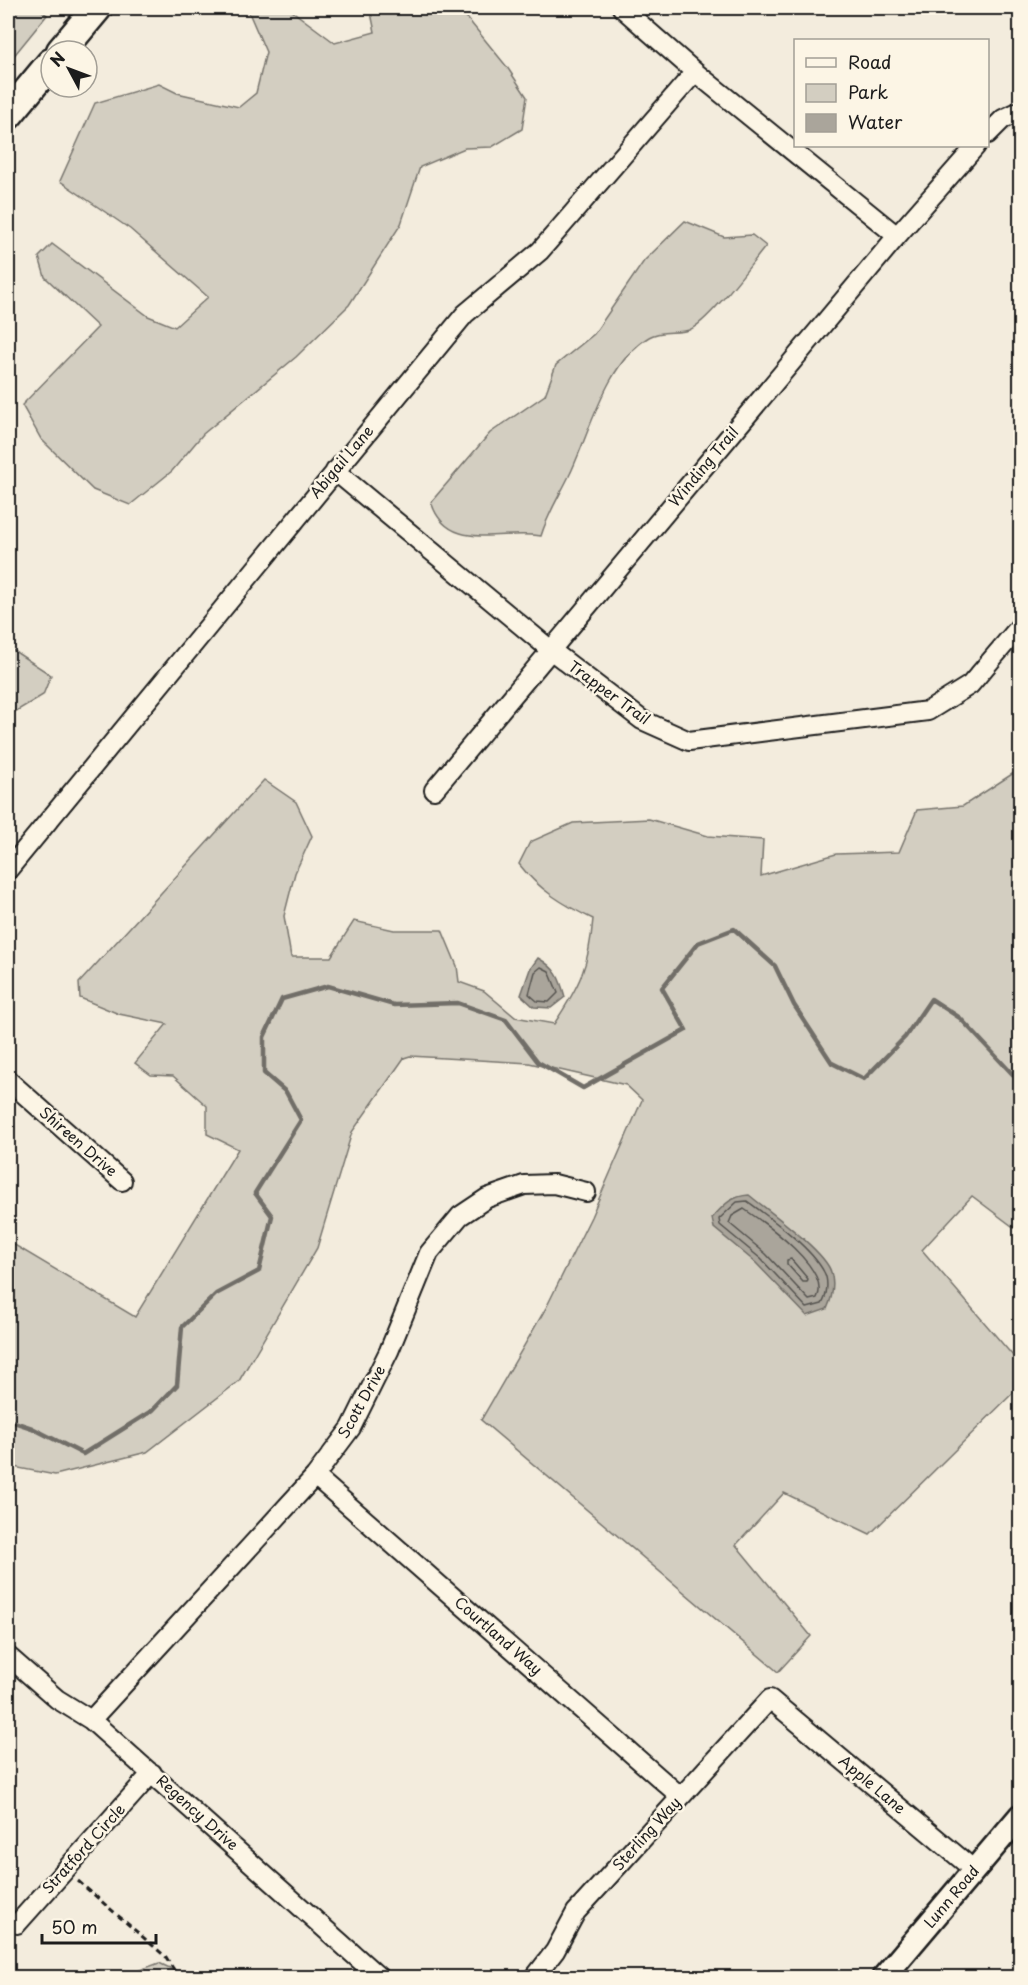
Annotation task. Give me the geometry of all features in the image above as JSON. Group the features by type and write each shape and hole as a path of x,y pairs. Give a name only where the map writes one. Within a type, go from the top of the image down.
{"main road":[{"path":"71,39 97,8"},
{"path":"8,115 39,78"}],"street":[{"path":"622,8 695,72 897,236"},
{"name":"Abigail Lane","path":"8,870 465,314 540,251 695,72"},
{"path":"989,132 1003,119 1020,111"},
{"name":"Winding Trail","path":"434,790 897,236 975,147"},
{"name":"Trapper Trail","path":"335,471 552,651 642,720 688,741 928,711 970,685 1020,626"},
{"name":"Shireen Drive","path":"8,1080 122,1181"},
{"name":"Scott Drive","path":"91,1720 315,1476 351,1428 389,1351 429,1253 460,1216 487,1198 524,1185 554,1184 586,1192"},
{"name":"Courtland Way","path":"315,1476 681,1796"},
{"name":"Regency Drive","path":"8,1656 57,1699 91,1720 380,1977"},
{"name":"Sterling Way","path":"534,1977 555,1952 576,1912 770,1699"},
{"name":"Apple Lane","path":"770,1699 974,1870"},
{"name":"Stratford Circle","path":"16,1924 152,1773"},
{"name":"Lunn Road","path":"883,1977 1020,1816"}],"path":[{"path":"66,1869 166,1957 174,1970 173,1977"}],"green space":[{"path":"8,8 38,8 47,15 8,63"},
{"path":"247,8 288,8 335,43 375,32 370,8 459,8 507,67 527,97 522,129 492,147 465,148 420,167 401,224 349,305 296,357 203,434 172,471 130,505 93,490 41,439 22,405 98,327 45,277 39,257 52,244 148,316 175,327 208,297 130,229 60,181 95,103 159,84 177,93 239,107 256,93 266,52"},
{"path":"685,221 724,237 752,235 766,246 718,305 697,325 689,330 649,337 621,363 601,400 541,536 477,536 463,534 450,528 439,518 431,502 490,433 545,395 556,365 594,334 644,261"},
{"path":"8,647 51,675 43,695 8,716"},
{"path":"1020,769 1020,1232 972,1196 922,1250 1020,1364 1020,1386 870,1534 784,1493 736,1545 811,1636 778,1672 481,1420 546,1308 591,1217 642,1100 626,1085 529,1063 410,1056 404,1058 352,1132 317,1248 239,1381 147,1452 55,1475 8,1466 8,1241 135,1317 238,1149 207,1134 207,1106 173,1076 151,1075 135,1063 167,1024 119,1014 80,998 79,983 264,780 296,802 312,836 295,873 284,916 291,957 331,957 354,921 394,930 442,930 457,966 459,982 484,991 515,1017 554,1024 582,974 589,950 593,919 553,896 535,882 519,864 530,842 573,823 649,819 708,836 763,840 761,876 836,854 899,852 917,810 963,806"},
{"path":"159,1963 189,1977 133,1977 137,1971"}],"water":[{"path":"538,958 556,974 565,997 551,1008 534,1007 521,995 530,969"},
{"path":"749,1195 807,1242 826,1263 833,1282 832,1296 827,1309 807,1316 756,1263 714,1228 712,1218 724,1205 737,1197"}],"waterway":[{"path":"8,1420 32,1428 83,1454 153,1410 177,1385 182,1327 216,1294 259,1271 272,1216 255,1193 301,1120 286,1092 264,1073 264,1037 282,999 328,986 394,1005 458,1003 506,1020 538,1062 583,1088 686,1030 662,988 698,943 734,929 775,966 794,1005 832,1063 864,1079 905,1037 931,999 960,1018 1020,1082"}]}
